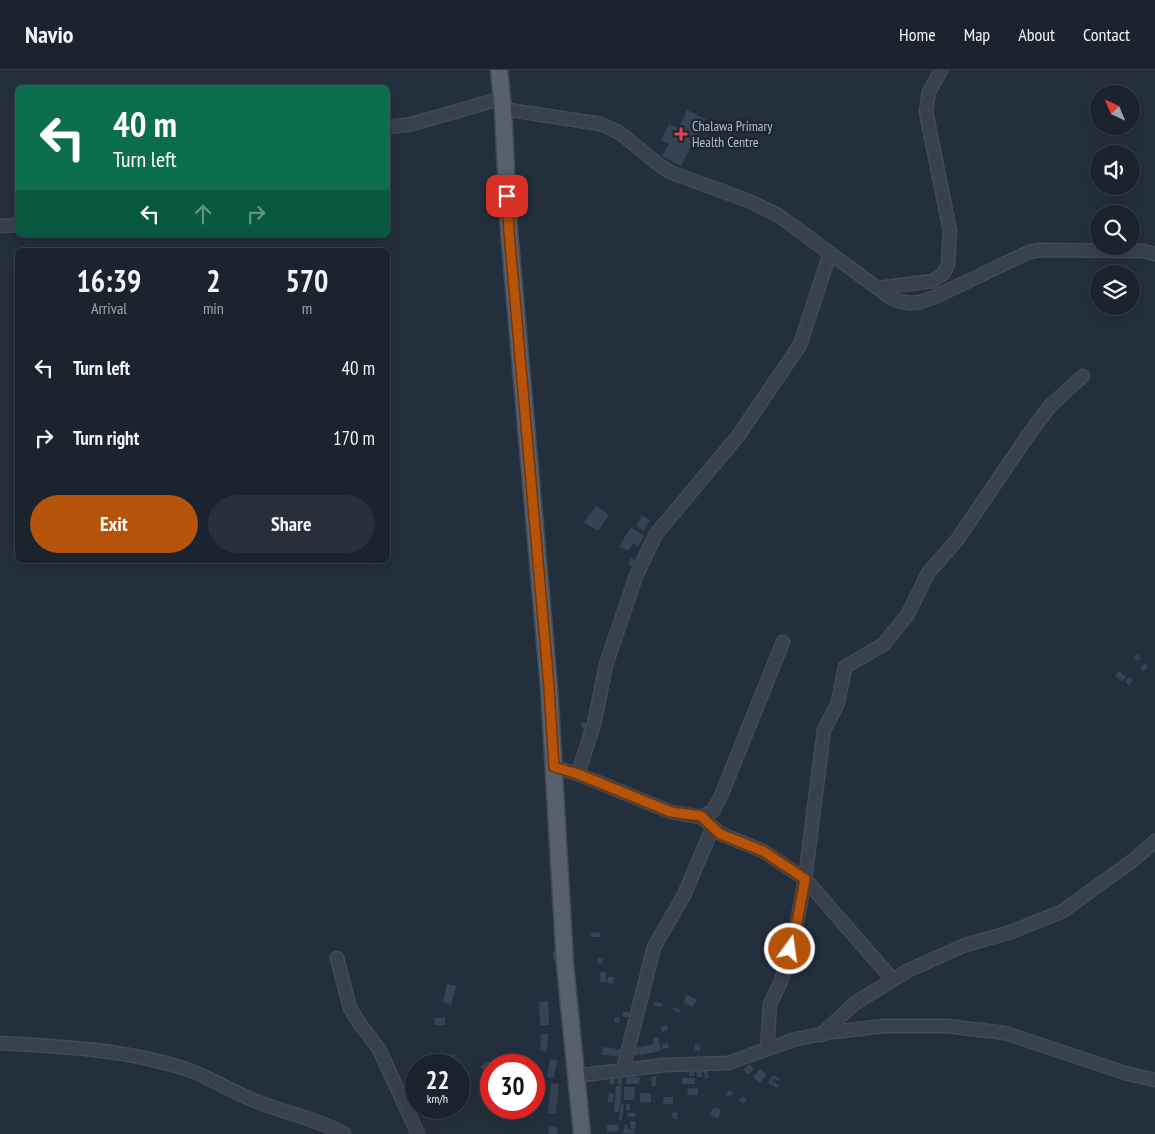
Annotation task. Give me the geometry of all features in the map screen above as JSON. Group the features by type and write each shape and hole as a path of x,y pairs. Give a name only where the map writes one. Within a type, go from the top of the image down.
{"main road":[{"path":"499,70 503,103 509,231 549,687 565,964 582,1134"}],"street":[{"path":"878,288 933,281 944,273 948,264 950,230 926,112 929,92 941,70"},
{"path":"390,127 412,124 503,103 601,124 620,133 670,172 769,210 878,288 898,301 911,304 937,296 1029,252 1041,250 1143,251 1155,254"},
{"path":"0,226 15,225"},
{"path":"578,774 594,724 606,665 636,576 656,534 738,436 800,345 830,253"},
{"path":"768,1049 770,1004 780,981 795,933 805,879 824,730 838,703 845,667 884,644 908,614 928,573 957,540 1034,427 1050,406 1082,376"},
{"path":"554,767 578,774 671,812 701,816 713,811 721,796 783,642"},
{"path":"701,816 720,834 763,851 805,879 892,980"},
{"path":"623,1070 654,948 684,895 713,827"},
{"path":"821,1035 855,1002 908,970 965,945 1011,932 1063,911 1136,858 1155,841"},
{"path":"337,958 350,1008 378,1049 418,1134"},
{"path":"575,1076 664,1064 728,1063 796,1039 884,1026 947,1026 1005,1033 1155,1080"},
{"path":"0,1043 86,1048 136,1056 190,1070 257,1102 323,1124 344,1134"}],"building":[{"name":"Chalawa Primary Health Centre","path":"687,110 705,119 681,166 662,156 669,144 661,140 669,124 679,128"},
{"path":"596,506 609,515 598,531 584,522"},
{"path":"642,515 650,520 644,530 636,526"},
{"path":"631,527 644,536 638,546 633,543 628,551 619,546"},
{"path":"631,558 635,560 632,566 628,564"},
{"path":"1138,654 1141,658 1137,661 1134,658"},
{"path":"1145,663 1148,666 1144,671 1140,668"},
{"path":"1119,671 1126,677 1122,682 1115,676"},
{"path":"1129,677 1133,680 1129,685 1125,682"},
{"path":"582,722 591,724 587,734 582,733 584,728 581,727"},
{"path":"600,932 600,937 591,937 591,933"},
{"path":"553,952 558,952 558,959 553,959"},
{"path":"598,958 603,959 602,964 597,963"},
{"path":"600,972 606,972 606,982 600,982"},
{"path":"608,977 614,977 613,984 607,983"},
{"path":"447,984 456,986 451,1005 443,1002"},
{"path":"687,995 697,1000 693,1007 683,1002"},
{"path":"548,1001 549,1025 540,1025 539,1002"},
{"path":"654,1002 662,1003 662,1007 653,1006"},
{"path":"674,1007 680,1010 679,1013 672,1010"},
{"path":"623,1012 629,1012 629,1017 623,1017"},
{"path":"615,1017 620,1018 619,1023 614,1022"},
{"path":"434,1018 445,1018 445,1025 435,1025"},
{"path":"667,1025 668,1030 662,1032 661,1027"},
{"path":"541,1034 548,1034 547,1052 540,1051"},
{"path":"658,1037 661,1051 635,1056 634,1048 654,1044 653,1038"},
{"path":"668,1043 669,1048 662,1049 662,1044"},
{"path":"695,1044 700,1045 700,1051 695,1051"},
{"path":"603,1047 624,1050 623,1057 602,1055"},
{"path":"550,1059 557,1060 554,1078 547,1077"},
{"path":"749,1064 754,1069 748,1075 743,1070"},
{"path":"707,1067 709,1078 705,1079 703,1068"},
{"path":"760,1069 767,1075 760,1083 753,1077"},
{"path":"694,1070 694,1076 689,1076 689,1071"},
{"path":"697,1070 702,1070 702,1077 697,1077"},
{"path":"773,1075 780,1079 772,1081 779,1085 777,1088 768,1083"},
{"path":"610,1076 615,1076 614,1085 610,1084"},
{"path":"626,1076 640,1077 639,1084 626,1084"},
{"path":"656,1076 656,1086 652,1086 651,1077"},
{"path":"618,1077 622,1077 622,1085 617,1084"},
{"path":"682,1078 695,1078 695,1084 682,1084"},
{"path":"551,1083 559,1084 556,1114 548,1113"},
{"path":"616,1086 622,1086 619,1112 614,1112"},
{"path":"624,1087 635,1087 634,1100 624,1100"},
{"path":"698,1088 698,1095 688,1095 687,1089"},
{"path":"729,1090 733,1093 730,1097 726,1094"},
{"path":"609,1093 614,1094 613,1102 608,1102"},
{"path":"640,1093 651,1093 651,1103 640,1102"},
{"path":"743,1096 747,1099 743,1104 739,1100"},
{"path":"664,1097 673,1097 673,1104 663,1104"},
{"path":"621,1104 624,1104 622,1120 619,1120"},
{"path":"626,1104 630,1104 630,1110 626,1110"},
{"path":"714,1107 721,1110 718,1118 710,1115"},
{"path":"628,1112 636,1113 635,1117 627,1116"},
{"path":"677,1112 678,1119 673,1119 672,1113"},
{"path":"630,1121 636,1121 635,1129 630,1128"},
{"path":"618,1124 619,1131 607,1132 607,1125"},
{"path":"625,1124 628,1124 627,1129 635,1130 634,1134 623,1133"},
{"path":"549,1126 558,1128 557,1134 548,1134"}],"place":[{"name":"Chalawa Primary Health Centre","path":"681,134"}],"route":[{"path":"507,196 549,687 554,767 578,774 671,812 701,816 720,834 763,851 805,879 795,933 790,949"}]}
